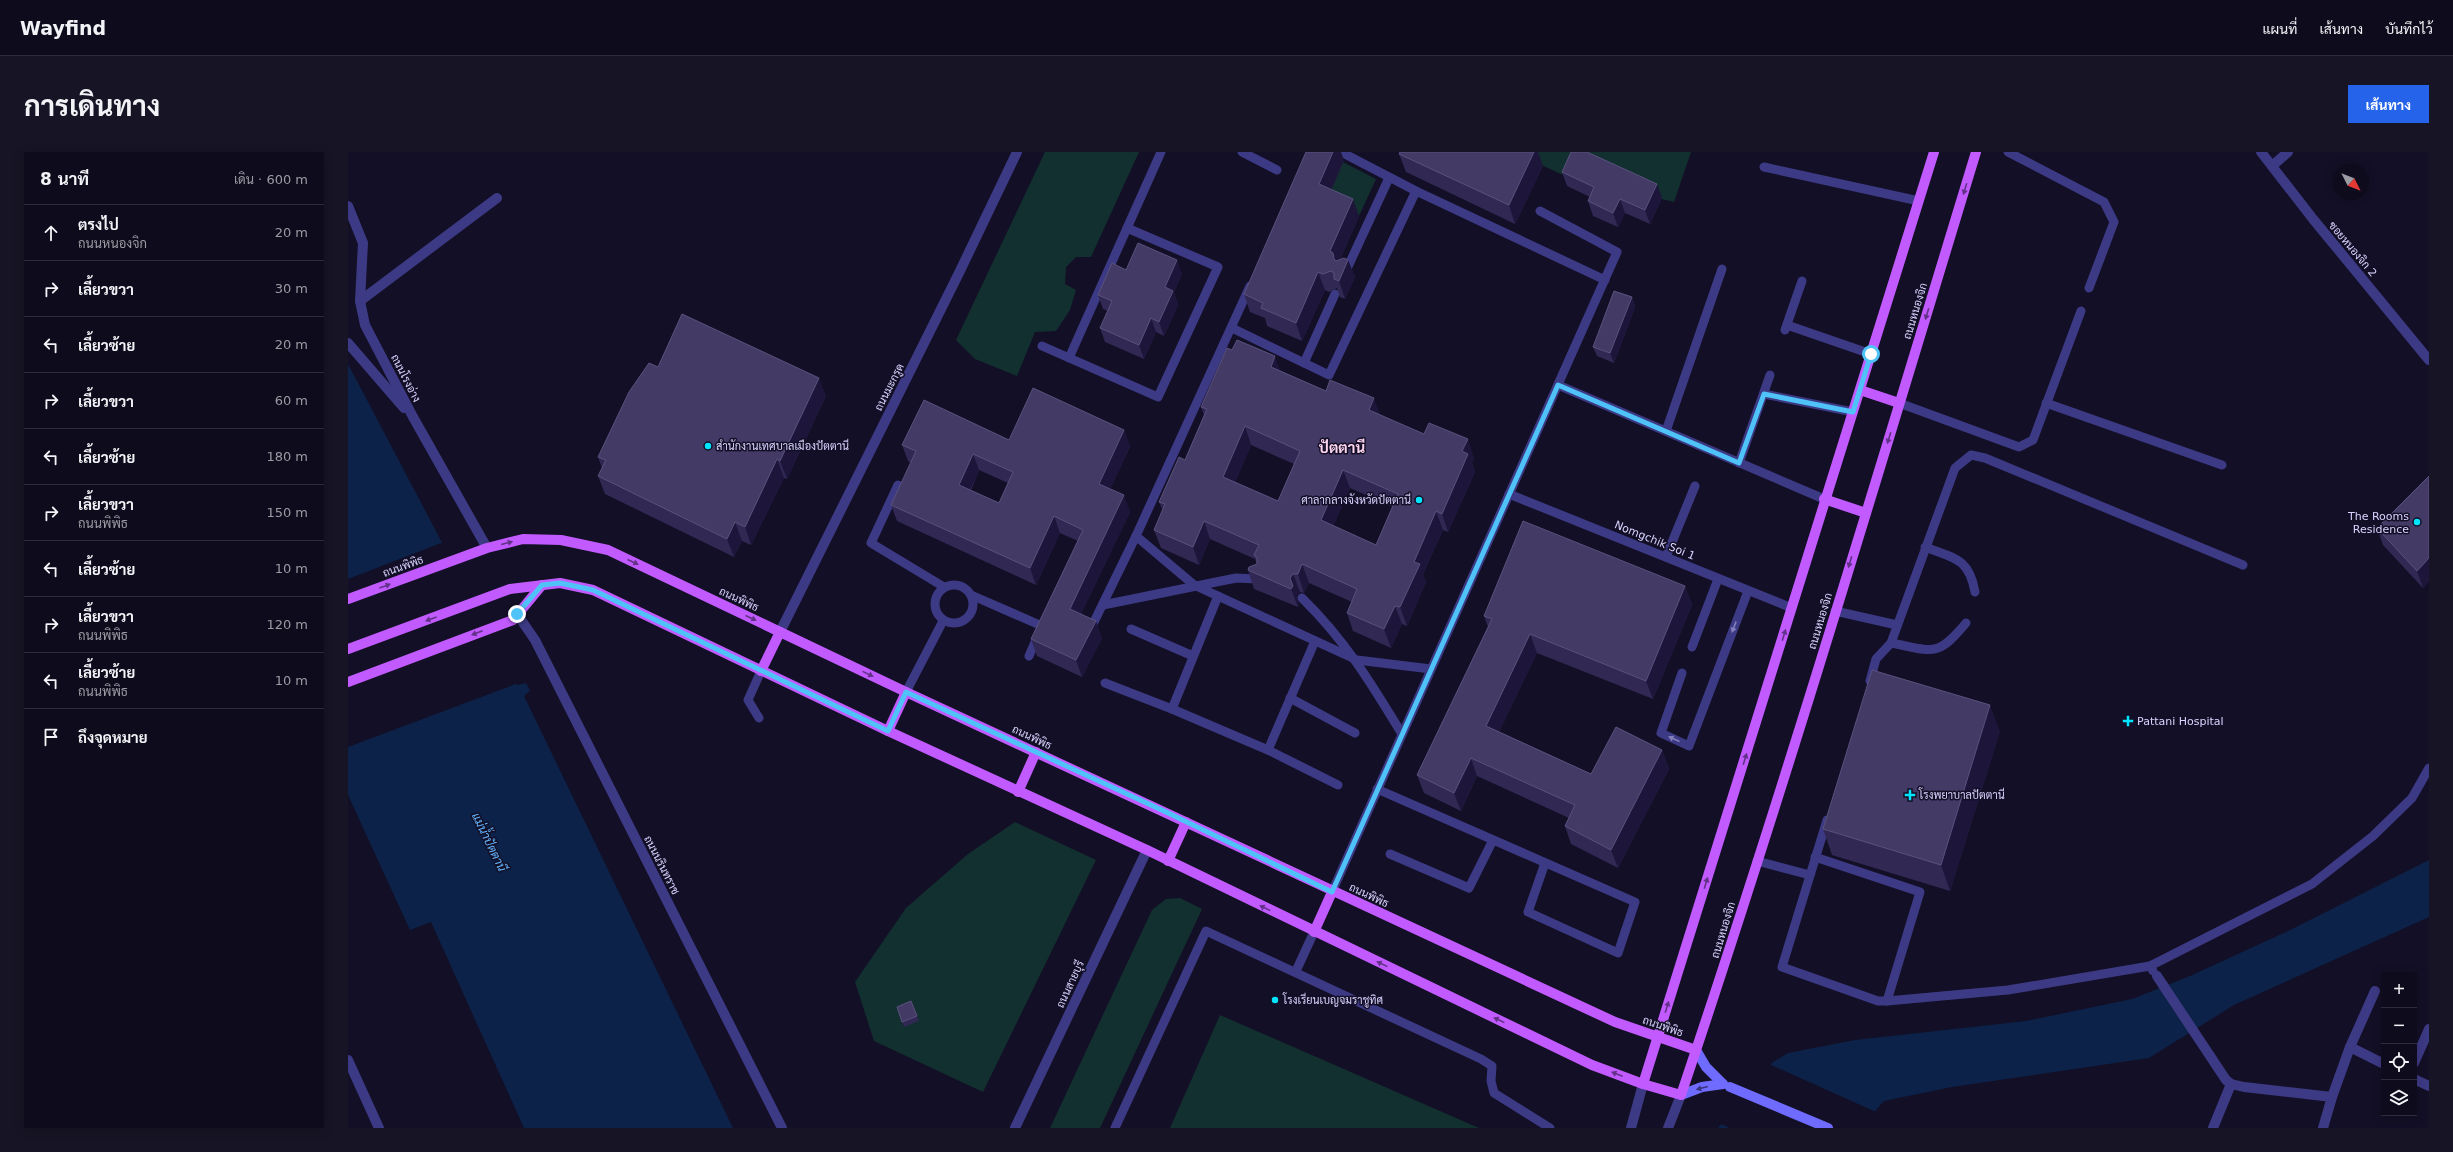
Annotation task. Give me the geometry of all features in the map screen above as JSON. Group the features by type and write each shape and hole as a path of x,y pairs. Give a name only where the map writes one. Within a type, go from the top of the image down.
{"main road":[{"path":"1643,1084 1792,608 1824,499 1860,390 1934,152"},
{"name":"ถนนหนองจิก","path":"1681,1095 1757,861 1866,513 1976,152"},
{"path":"1860,390 1899,404"},
{"path":"1824,499 1866,513"},
{"name":"ถนนพิพิธ","path":"348,599 487,548 523,539 561,540 608,550 1332,892 1615,1022 1696,1050"},
{"path":"348,649 510,589 560,583 593,590 761,672 1018,792 1147,850 1592,1065 1643,1084 1681,1095 1702,1087 1727,1085"},
{"path":"348,682 515,617 542,585"},
{"path":"761,672 780,632"},
{"path":"888,731 906,692"},
{"path":"1018,792 1036,752"},
{"path":"1168,860 1186,822"},
{"path":"1314,932 1332,892"},
{"path":"1696,1050 1706,1067 1727,1085 1828,1128"}],"street":[{"name":"ถนนมะกรูด","path":"780,632 959,273 1017,152"},
{"name":"ซอยหนองจิก 2","path":"2261,152 2429,360"},
{"path":"2272,166 2288,152"},
{"path":"360,301 497,198"},
{"name":"ถนนโรงอ่าง","path":"348,206 363,243 360,301 365,325 413,417 487,548"},
{"path":"348,343 373,374 413,417"},
{"name":"ถนนนรินทราช","path":"515,617 535,640 782,1128"},
{"name":"ถนนสายบุรี","path":"1015,1128 1147,850"},
{"path":"2157,976 2198,1039 2231,1084 2332,1097"},
{"path":"2323,1128 2332,1097 2350,1047 2375,991"},
{"path":"2417,1056 2429,1029"},
{"path":"2350,1047 2381,1062"},
{"path":"348,1060 378,1128"},
{"path":"2416,1080 2429,1086"},
{"path":"1631,1128 1643,1084"},
{"path":"2213,1128 2231,1084"},
{"path":"1668,1128 1681,1095"}],"lane":[{"path":"1069,358 1161,152"},
{"path":"1242,152 1277,170"},
{"path":"1341,152 1389,178 1605,280"},
{"path":"2008,152 2104,202 2114,222 2089,288"},
{"path":"1764,167 1919,201"},
{"path":"1345,273 1389,178"},
{"path":"1232,328 1328,375 1416,191"},
{"path":"1332,892 1617,252 1540,211"},
{"path":"1042,346 1158,397 1218,267 1127,228"},
{"path":"1666,431 1722,269"},
{"path":"1092,626 1136,536 1254,277"},
{"path":"1802,281 1786,328 1871,354"},
{"path":"1304,363 1335,294"},
{"path":"1899,404 2019,447 2033,440 2081,311"},
{"path":"1739,463 1770,375"},
{"path":"1558,385 1824,499"},
{"path":"1764,394 1853,412"},
{"path":"2046,403 2222,465"},
{"path":"1867,689 1876,659 1891,643 1925,546 1955,468 1971,455 1985,458 2243,565"},
{"path":"898,485 871,543 944,587 959,586 964,588 971,595 1042,626 1029,656"},
{"path":"1666,557 1696,486"},
{"name":"Nomgchik Soi 1","path":"1509,494 1792,608"},
{"path":"1136,536 1194,585 1357,660 1431,669"},
{"path":"1925,546 1961,562 1972,575 1975,592"},
{"path":"1103,605 1194,585 1236,578 1258,579"},
{"path":"1692,647 1718,579"},
{"path":"944,587 937,594 934,604 936,614 943,621 953,624 963,621 970,614 973,604 971,595"},
{"path":"1682,673 1661,733 1689,746 1748,591"},
{"path":"1172,709 1218,596"},
{"path":"1302,598 1327,622 1357,660 1402,734"},
{"path":"1835,611 1897,625"},
{"path":"906,692 943,621"},
{"path":"1891,643 1932,650 1949,643 1966,623"},
{"path":"1131,629 1194,656"},
{"path":"1268,750 1315,641"},
{"path":"759,718 748,700 761,672"},
{"path":"1105,683 1172,709 1268,750 1338,785"},
{"path":"1290,698 1355,733"},
{"path":"1830,811 1782,967 1878,1001 1887,1001 2008,990 2150,966 2312,884 2373,836 2412,798 2429,768"},
{"path":"1377,789 1635,902 1618,953 1528,912 1545,863"},
{"path":"1390,854 1469,888 1493,840"},
{"path":"1816,857 1920,892 1887,1001"},
{"path":"1757,861 1810,874"},
{"path":"1115,1128 1206,931 1296,971 1481,1059 1492,1066 1491,1081 1494,1093 1550,1128"},
{"path":"1296,971 1314,932"},
{"path":"2150,966 2157,976"}],"green space":[{"path":"1045,152 1139,152 1091,257 1076,257 1066,267 1065,284 1076,290 1070,310 1056,331 1035,332 1017,376 975,359 956,340"},
{"path":"1513,152 1691,152 1674,202 1563,175"},
{"path":"1343,162 1376,179 1359,216 1326,202"},
{"path":"1015,822 1096,860 983,1092 874,1041 855,982 906,908 968,854"},
{"path":"1180,898 1202,909 1100,1128 1050,1128 1152,910 1166,899"},
{"path":"1220,1015 1479,1128 1170,1128"}],"water":[{"name":"แม่น้ำปัตตานี","path":"348,364 517,685 526,683 530,691 524,696 733,1128 524,1128 431,922 410,930 348,795"},
{"path":"2429,860 2429,917 2234,1005 2149,1058 1952,1087 1884,1101 1860,1128 1718,1128 1773,1062 1788,1053 1855,1040 2026,1021 2132,999 2190,976 2288,931"}],"pier":[{"path":"444,542 518,683 521,682 348,747 348,579"},
{"path":"1769,1064 1876,1112 1863,1128 1730,1128 1719,1123"}],"building":[{"path":"1306,152 1333,152 1319,184 1353,199 1330,251 1333,253 1336,261 1344,258 1348,260 1339,281 1334,279 1334,273 1331,271 1323,274 1318,272 1296,323 1261,308 1263,303 1244,294"},
{"path":"1400,152 1534,152 1509,205 1399,154"},
{"path":"1571,152 1587,152 1657,184 1645,210 1620,199 1613,213 1588,201 1594,187 1562,172"},
{"path":"1138,243 1177,260 1165,287 1173,291 1159,322 1151,318 1139,345 1100,328 1112,301 1098,295 1112,263 1126,270"},
{"path":"1614,291 1632,297 1610,353 1593,347"},
{"name":"สำนักงานเทศบาลเมืองปัตตานี","path":"682,314 819,378 780,461 777,459 745,527 735,522 727,539 598,476 606,460 598,457 629,392 649,363 658,367"},
{"name":"ศาลากลางจังหวัดปัตตานี","path":"1237,340 1275,356 1271,367 1326,391 1330,380 1374,398 1369,410 1424,434 1429,423 1468,439 1462,451 1468,454 1442,514 1436,511 1414,562 1420,564 1400,607 1395,606 1384,629 1347,613 1357,589 1302,564 1298,574 1293,574 1290,578 1293,586 1291,589 1248,570 1249,567 1257,564 1257,558 1254,555 1259,545 1204,521 1193,547 1154,530 1165,504 1159,502 1179,457 1185,460 1207,409 1201,407 1227,348 1232,350","holes":["1245,426 1300,451 1278,501 1223,477","1343,470 1398,494 1376,545 1321,520"]},
{"path":"1033,388 1124,430 1099,484 1124,495 1070,609 1096,621 1076,660 1031,639 1083,530 1054,516 1030,568 891,505 916,451 902,445 924,400 1009,440","holes":["973,454 1013,472 999,503 959,485"]},
{"path":"2429,476 2429,558 2417,571 2377,528"},
{"path":"1523,521 1685,586 1646,681 1530,634 1486,726 1591,774 1616,727 1662,750 1611,850 1565,826 1575,805 1471,758 1454,793 1417,775 1492,619 1484,616"},
{"path":"1872,670 1990,705 1941,865 1823,829"},
{"path":"911,1001 917,1016 902,1022 897,1007"}],"place":[{"name":"สำนักงานเทศบาลเมืองปัตตานี","path":"708,446"},
{"name":"ศาลากลางจังหวัดปัตตานี","path":"1419,500"},
{"name":"The Rooms Residence","path":"2417,522"},
{"name":"Pattani Hospital","path":"2128,721"},
{"name":"โรงพยาบาลปัตตานี","path":"1910,795"},
{"name":"โรงเรียนเบญจมราชูทิศ","path":"1275,1000"}],"district":[{"name":"ปัตตานี","path":"1342,448"}],"route":[{"path":"517,614 542,585 560,583 593,590 761,672 888,731 906,692 1166,812 1332,892 1558,385 1739,463 1764,394 1853,412 1871,354"}]}
